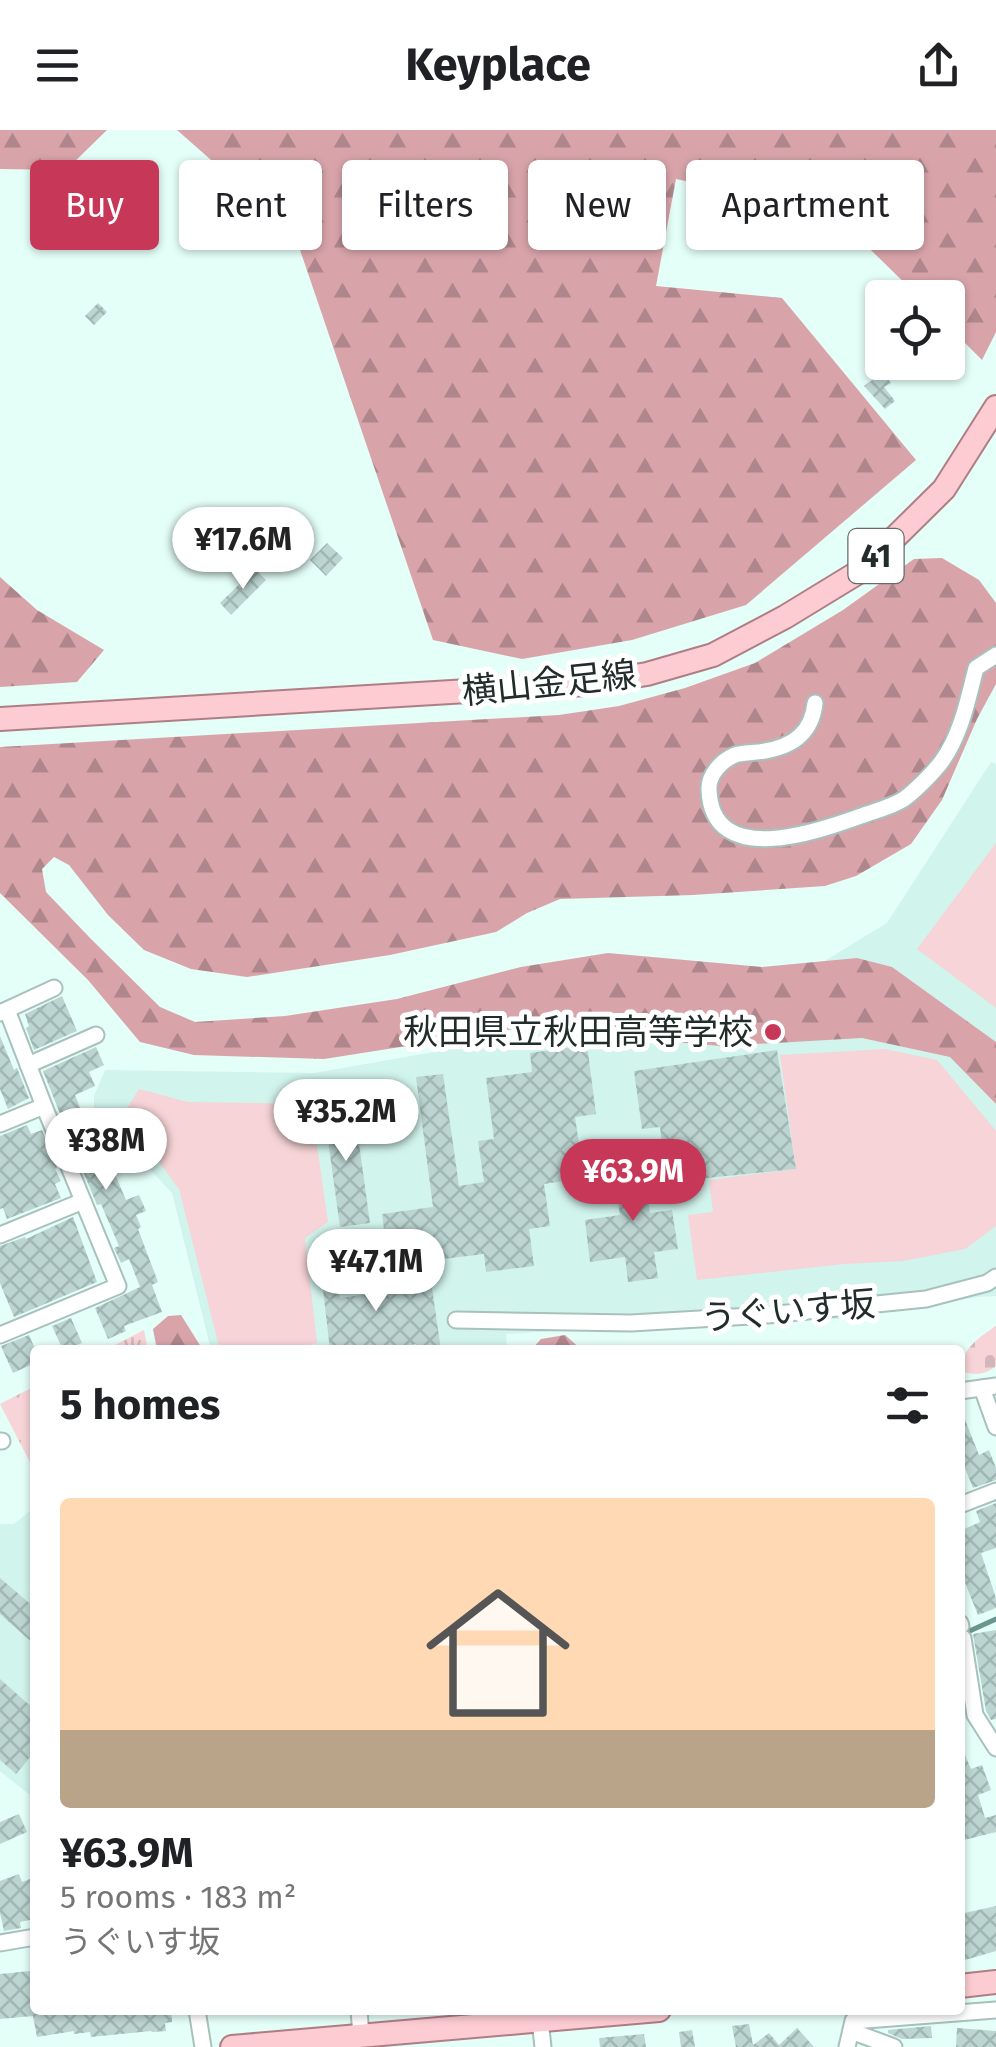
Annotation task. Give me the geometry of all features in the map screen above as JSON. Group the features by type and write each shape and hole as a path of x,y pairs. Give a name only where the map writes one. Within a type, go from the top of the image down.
{"main road":[{"name":"横山金足線","path":"0,719 585,684 647,674 713,655 862,570 944,489 996,407"},
{"path":"965,1985 996,1982"},
{"path":"242,2046 332,2043 361,2036 420,2039 537,2015"}],"street":[{"path":"815,702 813,719 798,739 770,750 734,755 715,769 708,785 710,802 714,814 728,830 746,838 798,835 902,801 942,762 963,718 976,668 996,655"},
{"path":"0,1335 118,1286 4,1011 54,988"},
{"path":"28,1065 96,1035"},
{"path":"0,1124 44,1106"},
{"path":"0,1234 83,1201"},
{"name":"うぐいす坂","path":"456,1320 631,1323 768,1315 926,1299 987,1283 996,1277"},
{"path":"989,1387 996,1428"},
{"path":"965,1503 996,1492"},
{"path":"965,1654 975,1715 996,1747"},
{"path":"0,1943 30,1938"},
{"path":"965,2011 996,2010"},
{"path":"198,2015 203,2047"},
{"path":"359,2015 361,2036"},
{"path":"537,2015 543,2047"},
{"path":"894,2047 849,2039 853,2021 906,2015"}],"shaded area":[{"name":"秋田県立秋田高等学校","path":"991,762 996,764 996,1296 837,1319 506,1334 507,1345 210,1345 172,1193 94,1110 94,1096 105,1070 314,1073 772,993 887,923"},
{"path":"30,1511 30,1795 0,1771 0,1524 14,1524"}],"green space":[{"path":"0,130 107,130 76,160 30,160 30,169 0,169"},
{"path":"177,130 996,130 996,332 982,360 965,343 965,280 902,280 871,250 924,250 924,160 686,160 686,181 676,179 666,232 666,160 528,160 528,250 663,250 656,286 782,298 916,460 746,605 632,640 522,659 433,640 300,250 322,250 322,160 211,160"},
{"path":"942,558 979,580 996,603 996,684 942,800 911,844 856,876 825,886 560,899 496,932 390,955 247,977 191,969 144,950 108,915 69,865 54,857 42,869 46,892 91,939 160,1007 195,1022 285,1016 397,999 521,967 608,953 762,967 857,958 892,967 996,1042 996,1104 950,1057 862,1038 721,1046 614,1037 572,1020 324,1059 194,1055 140,1042 88,980 0,893 0,747 559,715 619,706 755,663 843,610 914,559"},
{"path":"0,577 37,610 104,650 77,682 0,687"},
{"path":"996,843 996,1008 917,949"},
{"path":"885,1049 937,1060 996,1131 996,1226 965,1249 903,1261 697,1280 688,1215 713,1212 709,1180 796,1169 780,1055"},
{"path":"139,1089 188,1102 311,1104 328,1222 305,1238 317,1343 219,1345 179,1189 120,1120"},
{"path":"181,1315 200,1345 156,1345 153,1329 168,1316"},
{"path":"996,1326 996,1366 980,1374 965,1373 965,1355"},
{"path":"144,1330 147,1345 115,1345"},
{"path":"565,1335 576,1345 536,1345 541,1339"},
{"path":"30,1389 30,1462 0,1404"}],"building":[{"path":"98,303 107,312 94,325 85,316"},
{"path":"872,380 889,380 891,383 884,387 895,401 885,409 864,386"},
{"path":"327,543 343,558 326,576 310,560"},
{"path":"255,569 266,580 231,615 220,603"},
{"path":"62,996 77,1031 34,1050 25,1014"},
{"path":"0,1036 29,1098 8,1109 0,1089"},
{"path":"587,1045 596,1114 575,1117 584,1178 544,1184 550,1226 529,1229 534,1266 486,1272 484,1254 435,1260 433,1246 387,1252 382,1214 433,1207 416,1077 443,1074 459,1186 484,1182 478,1141 494,1139 486,1078 532,1072 530,1053"},
{"path":"96,1047 104,1065 89,1072 95,1086 75,1095 87,1125 96,1122 126,1200 139,1195 146,1211 136,1215 141,1227 138,1229 158,1282 152,1285 162,1312 124,1326 126,1331 108,1339 95,1308 140,1287 129,1259 121,1263 114,1248 119,1246 101,1204 97,1205 82,1169 86,1167 76,1139 71,1141 43,1071"},
{"path":"777,1050 796,1169 697,1179 694,1157 664,1161 660,1127 642,1129 634,1071"},
{"path":"353,1100 370,1223 340,1227 323,1104"},
{"path":"27,1125 31,1134 42,1130 61,1181 55,1184 61,1198 7,1219 3,1208 0,1209 0,1136"},
{"path":"661,1151 663,1168 644,1170 650,1213 672,1210 678,1249 654,1252 658,1278 628,1282 625,1257 590,1262 585,1220 620,1215 613,1167 642,1163 641,1154"},
{"path":"73,1217 97,1282 14,1317 0,1283 0,1246 26,1239"},
{"path":"332,1235 340,1298 432,1288 440,1345 329,1345 317,1237"},
{"path":"71,1318 82,1343 61,1345 52,1326"},
{"path":"29,1335 33,1345 30,1345 30,1365 13,1373 1,1346"},
{"path":"965,1420 979,1455 989,1450 996,1468 996,1480 973,1488 965,1468"},
{"path":"996,1503 996,1548 981,1553 996,1608 978,1615 965,1582 965,1529 980,1522 976,1511"},
{"path":"0,1578 30,1604 30,1641 0,1614"},
{"path":"996,1630 996,1719 991,1720 986,1711 973,1634"},
{"path":"0,1679 30,1706 30,1757 16,1774 0,1760"},
{"path":"965,1755 971,1769 982,1765 991,1790 978,1795 985,1818 996,1815 996,1832 965,1840"},
{"path":"19,1814 27,1832 0,1844 0,1822"},
{"path":"19,1874 22,1882 30,1879 30,1920 20,1922 21,1928 4,1931 0,1881"},
{"path":"996,1906 996,1951 965,1960 965,1913"},
{"path":"30,1971 30,2015 171,2015 172,2022 165,2023 166,2031 91,2037 90,2032 74,2031 37,2037 33,2016 0,2019 0,1974"},
{"path":"749,2024 753,2045 769,2033 779,2045 797,2028 814,2047 736,2047 732,2026"},
{"path":"931,2026 932,2038 902,2039 888,2033 888,2030"},
{"path":"957,2028 996,2031 996,2047 956,2047"},
{"path":"692,2030 695,2047 681,2047 679,2032"},
{"path":"644,2034 646,2047 600,2047 599,2038"}],"waterway":[{"path":"965,1633 996,1619"}],"place":[{"name":"秋田県立秋田高等学校","path":"773,1032"}]}
